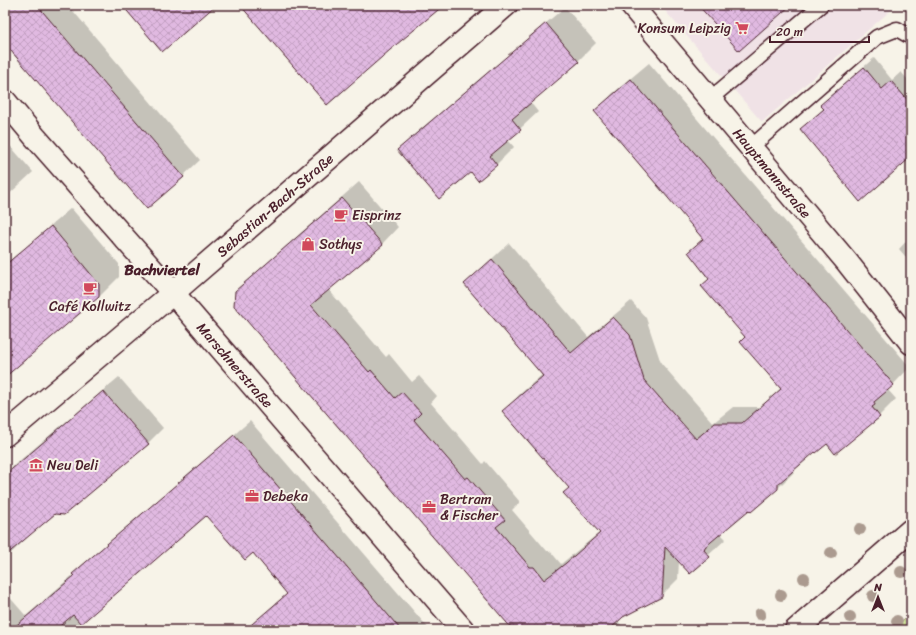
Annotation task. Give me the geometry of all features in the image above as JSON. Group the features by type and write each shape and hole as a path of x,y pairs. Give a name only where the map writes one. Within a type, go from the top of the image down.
{"street":[{"name":"Sebastian-Bach-Straße","path":"5,435 506,5"},
{"name":"Hauptmannstraße","path":"631,5 847,262 911,343"},
{"name":"Marschnerstraße","path":"5,101 463,630"},
{"path":"796,630 911,530"}],"lane":[{"path":"710,99 821,5"},
{"path":"751,147 877,37 897,29 911,37"}],"shaded area":[{"path":"660,5 897,5 762,122"}],"green space":[{"path":"911,613 911,630 892,630"}],"building":[{"path":"5,5 37,5 184,177 147,209 5,44"},
{"path":"122,5 216,5 162,52"},
{"path":"240,5 444,5 327,105"},
{"name":"Konsum Leipzig","path":"698,5 791,5 739,51"},
{"path":"546,23 579,62 512,119 521,130 490,156 497,165 478,181 471,172 439,199 397,150"},
{"path":"864,67 882,89 891,81 911,104 911,157 860,202 800,129 824,109 820,105"},
{"path":"631,79 894,385 874,402 875,405 872,407 880,417 835,454 827,444 816,453 815,452 778,484 778,489 751,512 749,510 705,547 704,550 710,557 690,574 665,547 662,597 623,617 609,630 513,630 234,306 235,291 342,198 383,245 311,305 369,372 371,370 395,398 402,392 421,413 414,420 465,479 468,477 505,520 496,527 530,567 534,567 544,580 600,533 563,493 569,488 502,411 543,376 464,284 492,259 571,353 613,317 630,335 644,380 696,439 715,423 742,423 781,389 740,342 745,337 701,286 709,279 688,252 703,239 594,111"},
{"path":"51,226 99,284 99,297 5,377 5,265"},
{"path":"103,391 149,444 64,515 55,514 5,556 5,475"},
{"path":"234,435 401,630 245,630 287,594 253,553 245,560 206,516 81,624 73,615 55,630 11,630 74,576 72,574"}],"place":[{"name":"Konsum Leipzig","path":"742,28"},
{"name":"Eisprinz","path":"341,215"},
{"name":"Sothys","path":"308,244"},
{"name":"Café Kollwitz","path":"90,288"},
{"name":"Neu Deli","path":"36,465"},
{"name":"Debeka","path":"252,496"},
{"name":"Bertram & Fischer","path":"429,507"}],"district":[{"name":"Bachviertel","path":"162,270"}]}
